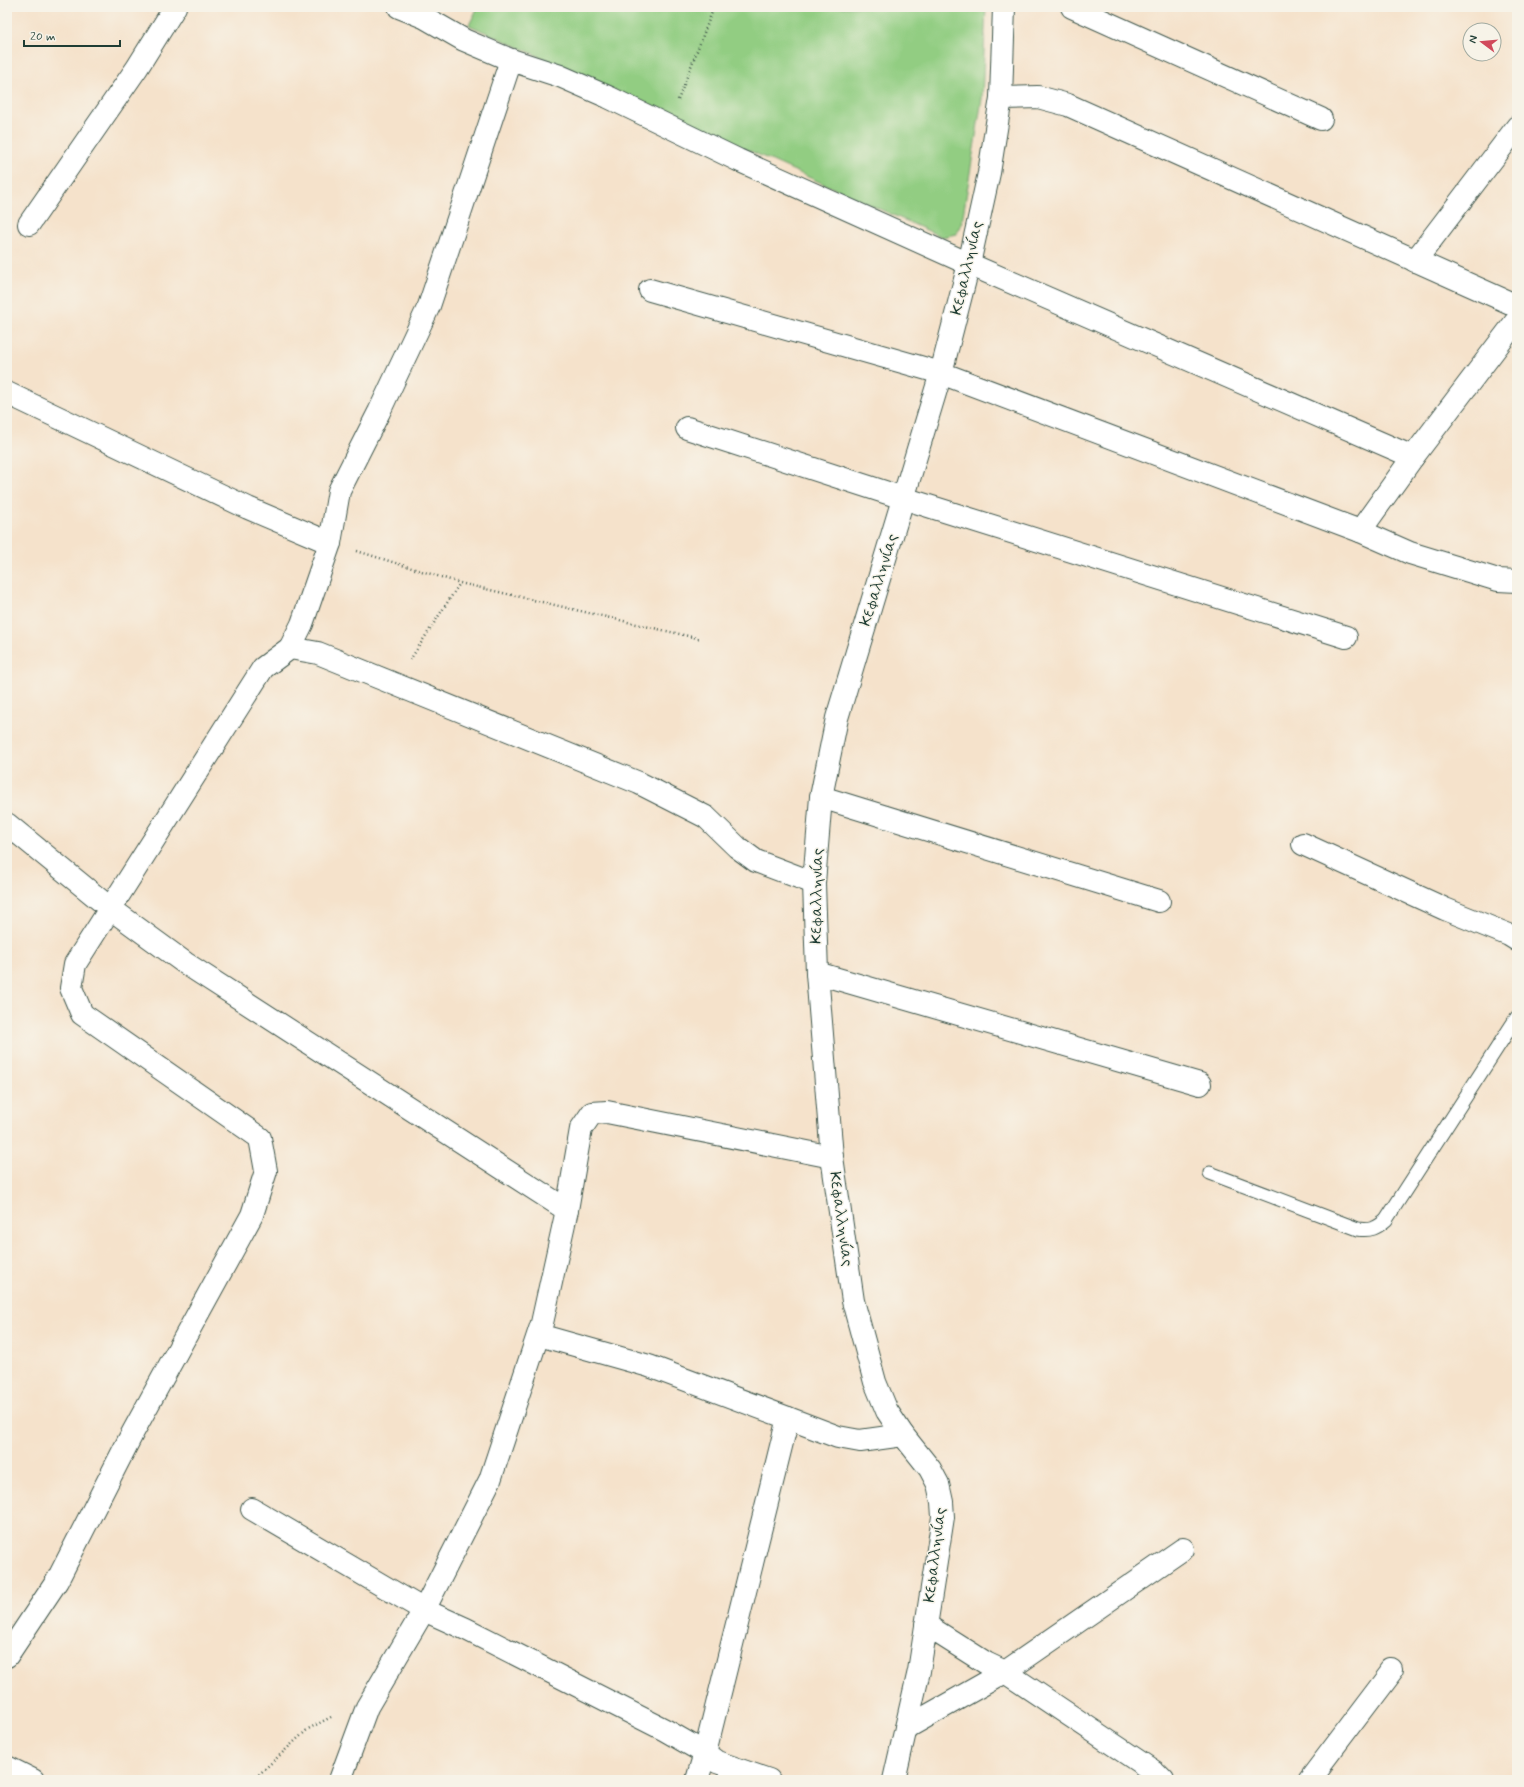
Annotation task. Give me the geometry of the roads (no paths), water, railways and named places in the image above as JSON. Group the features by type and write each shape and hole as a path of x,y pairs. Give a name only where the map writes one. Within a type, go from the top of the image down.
{"street":[{"path":"29,224 138,68 175,7"},
{"path":"399,7 424,17 464,40 511,60 560,76 608,97 668,127 968,264 1413,457"},
{"name":"Κεφαλληνίας","path":"894,1780 919,1671 943,1517 942,1502 938,1484 930,1469 903,1435 887,1411 874,1382 864,1346 849,1277 832,1157 817,973 814,883 821,797 837,718 941,373 989,173 1001,98 1004,7"},
{"path":"1072,7 1321,119"},
{"path":"7,1656 57,1581 133,1432 252,1215 266,1171 260,1138 82,1014 71,988 75,964 263,668 290,648 302,624 330,543 339,491 380,412 429,306 511,60"},
{"path":"1001,98 1038,97 1068,105 1517,306"},
{"path":"1415,261 1517,127"},
{"path":"650,290 941,373 1360,531 1410,553 1498,580 1517,581"},
{"path":"1360,531 1413,457 1517,320"},
{"path":"7,393 248,508 330,543"},
{"path":"687,428 1346,638"},
{"path":"290,648 318,652 393,684 639,783 706,817 737,847 756,861 814,883"},
{"path":"821,797 1159,901"},
{"path":"7,824 110,909 191,967 567,1210"},
{"path":"1302,844 1446,909 1514,934"},
{"path":"817,973 1200,1084"},
{"path":"340,1780 367,1706 424,1610 490,1480 539,1335 567,1210 581,1129 592,1113 607,1112 832,1157"},
{"path":"539,1335 649,1366 838,1437 860,1441 903,1435"},
{"path":"697,1780 788,1418"},
{"path":"252,1509 424,1610 466,1629 658,1727 705,1753 717,1762 769,1780"},
{"path":"906,1728 1005,1672 1183,1548"},
{"path":"926,1625 986,1663 1005,1672 1156,1773 1163,1780"},
{"path":"1308,1780 1393,1669"},
{"path":"7,1767 32,1780"}],"lane":[{"path":"1210,1173 1358,1229 1373,1229 1380,1226 1386,1220 1517,1016"}]}
